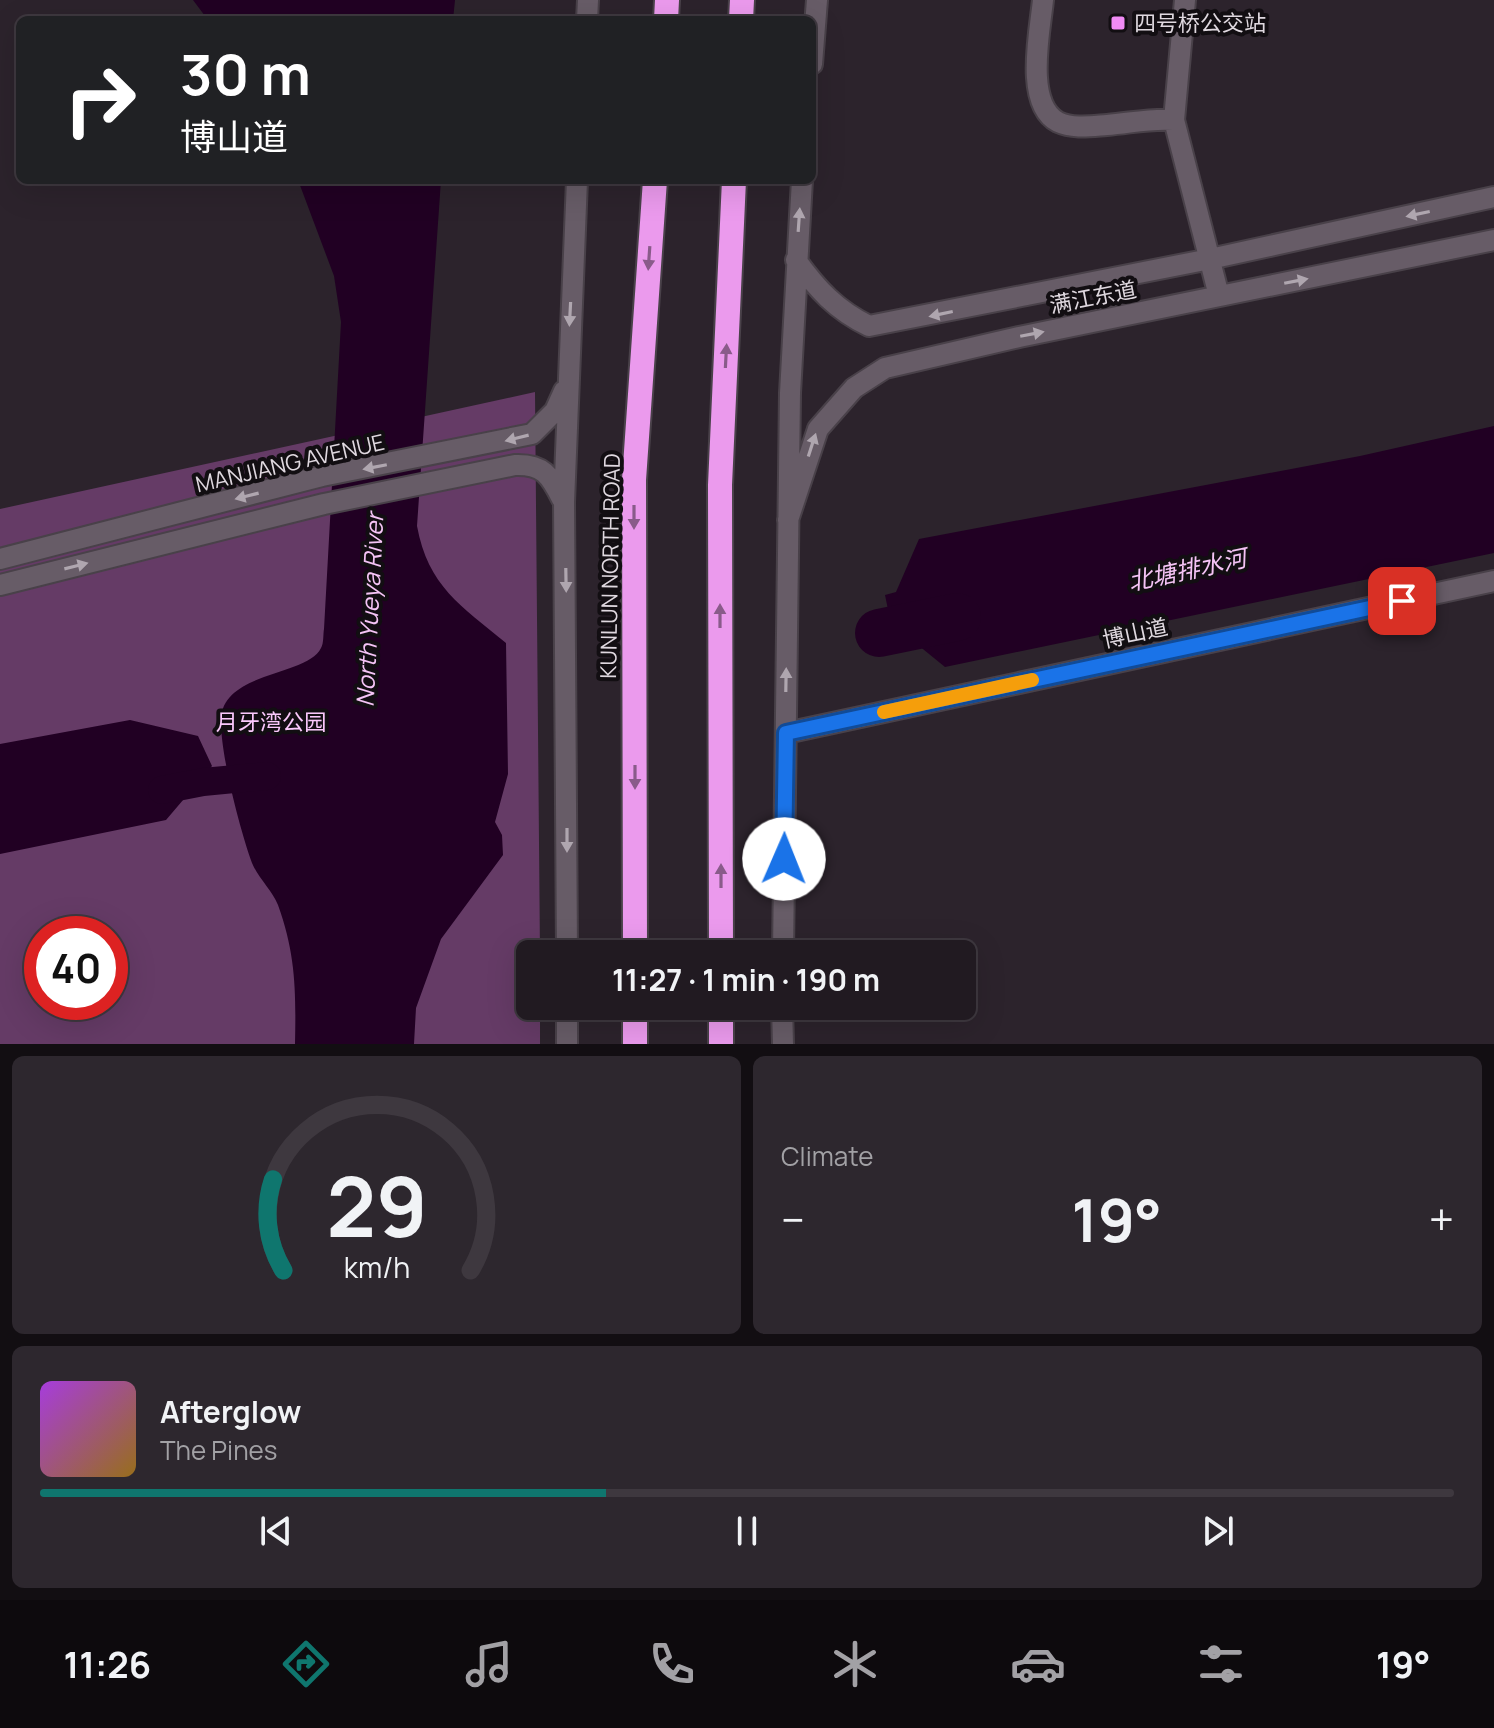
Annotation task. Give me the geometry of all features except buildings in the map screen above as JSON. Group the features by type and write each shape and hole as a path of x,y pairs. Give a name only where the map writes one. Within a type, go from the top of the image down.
{"highway":[{"name":"KUNLUN NORTH ROAD","path":"635,940 634,480 655,184"},
{"path":"721,940 720,485 734,184"},
{"path":"635,1020 635,1044"},
{"path":"721,1020 721,1044"}],"street":[{"path":"1043,0 1036,84 1042,103 1057,122 1082,127 1151,118 1174,120"},
{"path":"1185,0 1174,120 1219,296"},
{"name":"KUNLUN NORTH ROAD","path":"567,940 564,502 577,184"},
{"path":"783,940 788,520 796,260 802,184"},
{"name":"满江东道","path":"796,260 820,294 850,317 869,326 1210,259 1494,197"},
{"name":"满江东道","path":"788,520 818,429 854,388 885,368 1494,240"},
{"name":"MANJIANG AVENUE","path":"0,559 322,476 532,434 555,411 567,383"},
{"path":"0,585 324,504 426,482 533,465 549,473 564,502"},
{"name":"博山道","path":"786,733 1494,581"},
{"path":"567,1020 567,1044"},
{"path":"782,1020 783,1044"}],"green space":[{"name":"月牙湾公园","path":"535,392 540,940 516,940 516,1020 540,1020 540,1044 0,1044 0,509"}],"water":[{"path":"193,0 455,0 453,16 205,16"},
{"name":"North Yueya River","path":"300,184 441,184 417,526 422,547 438,580 461,606 506,643 508,774 495,822 502,835 503,855 441,939 416,1008 414,1044 295,1044 295,990 288,940 278,905 252,863 227,771 222,734 221,719 225,703 236,692 250,683 313,657 323,641 341,322 334,276"},
{"path":"1494,426 1494,553 945,667 902,632 893,634 885,595 896,592 919,539 1360,456"},
{"path":"130,720 198,736 212,766 166,820 0,854 0,744"}],"waterway":[{"name":"北塘排水河","path":"879,633 957,617"},
{"path":"162,790 203,782 267,776"}],"slow traffic":[{"path":"884,712 1032,680"}],"place":[{"name":"四号桥公交站","path":"1118,23"}],"route":[{"path":"784,859 786,733 1402,601"}]}
